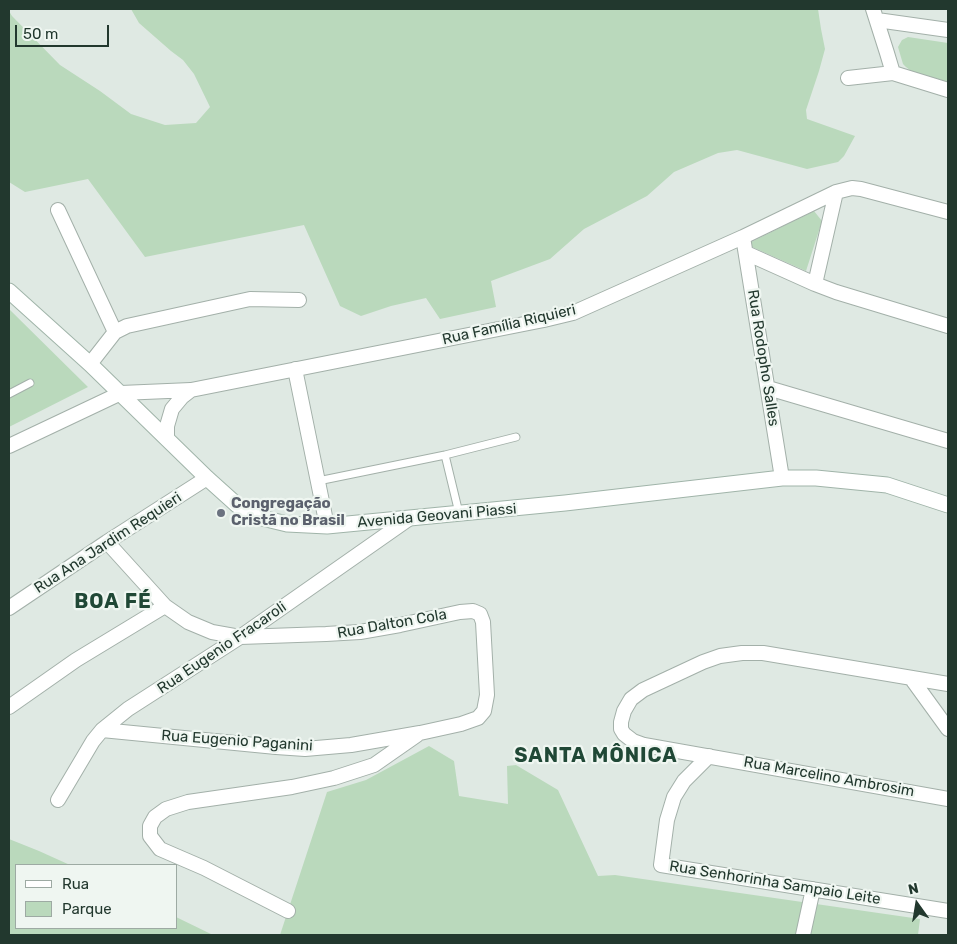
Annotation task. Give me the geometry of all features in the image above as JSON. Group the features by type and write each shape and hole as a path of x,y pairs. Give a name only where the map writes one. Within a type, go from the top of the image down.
{"main road":[{"name":"Avenida Geovani Piassi","path":"9,291 90,364 237,505 258,517 287,524 327,526 459,514 782,478 816,478 887,485 948,505"}],"street":[{"path":"893,73 875,15 948,30"},
{"path":"848,78 893,73 948,90"},
{"name":"Rua Família Riquieri","path":"121,394 191,390 573,313 743,237 836,192 852,188 948,212"},
{"path":"815,284 836,192"},
{"path":"58,210 115,332"},
{"name":"Rua Rodopho Salles","path":"743,237 782,478"},
{"path":"746,253 836,292 948,326"},
{"path":"90,364 115,332 127,326 250,299 299,300"},
{"path":"295,369 327,526"},
{"path":"768,388 948,441"},
{"path":"167,439 167,426 172,409 191,390"},
{"path":"9,446 121,394"},
{"name":"Rua Ana Jardim Requieri","path":"9,608 207,478"},
{"name":"Rua Eugenio Fracaroli","path":"58,800 93,741 102,730 128,709 240,637 410,518"},
{"name":"Rua Dalton Cola","path":"107,542 164,606 188,622 212,632 240,637 360,632 473,611"},
{"path":"9,707 76,660 164,606"},
{"name":"Rua Eugenio Paganini","path":"102,730 305,749 351,745 461,724 478,718 481,715 484,711 487,695 483,622 480,614 473,611"},
{"name":"Rua Marcelino Ambrosim","path":"911,678 763,653 720,656 643,690 632,699 624,711 621,729 633,741 644,745 948,798"},
{"path":"911,678 948,684"},
{"path":"911,678 948,729"},
{"path":"288,911 204,868 160,849 150,836 150,826 154,817 166,809 188,802 292,788 334,778 374,765 420,733"},
{"name":"Rua Senhorinha Sampaio Leite","path":"709,756 684,781 674,798 667,820 661,865 948,911"},
{"path":"803,935 813,889"}],"lane":[{"path":"9,394 30,383"},
{"path":"318,481 445,455 516,438"},
{"path":"445,455 459,514"}],"green space":[{"path":"131,9 818,9 825,49 806,110 807,119 855,136 844,156 838,162 807,169 737,150 718,153 674,172 647,196 584,229 550,259 491,281 496,307 440,319 426,298 391,306 361,316 340,306 304,225 145,257 88,179 25,192 9,182 9,11 60,65 131,114 165,125 196,123 210,107 194,74 183,60 139,23"},
{"path":"908,37 948,43 948,82 911,71 903,64 898,47 902,40"},
{"path":"814,211 822,221 806,271 752,247 751,242"},
{"path":"9,309 88,387 9,427"},
{"path":"429,746 454,761 459,796 508,804 507,766 516,765 558,790 598,876 615,875 920,919 918,935 280,935 327,792 366,780"},
{"path":"9,839 68,864 15,864 15,929 178,929 178,918 213,935 9,935"}],"place":[{"name":"Congregação Cristã no Brasil","path":"221,513"}],"district":[{"name":"BOA FÉ","path":"113,602"},
{"name":"SANTA MÔNICA","path":"596,756"}]}
